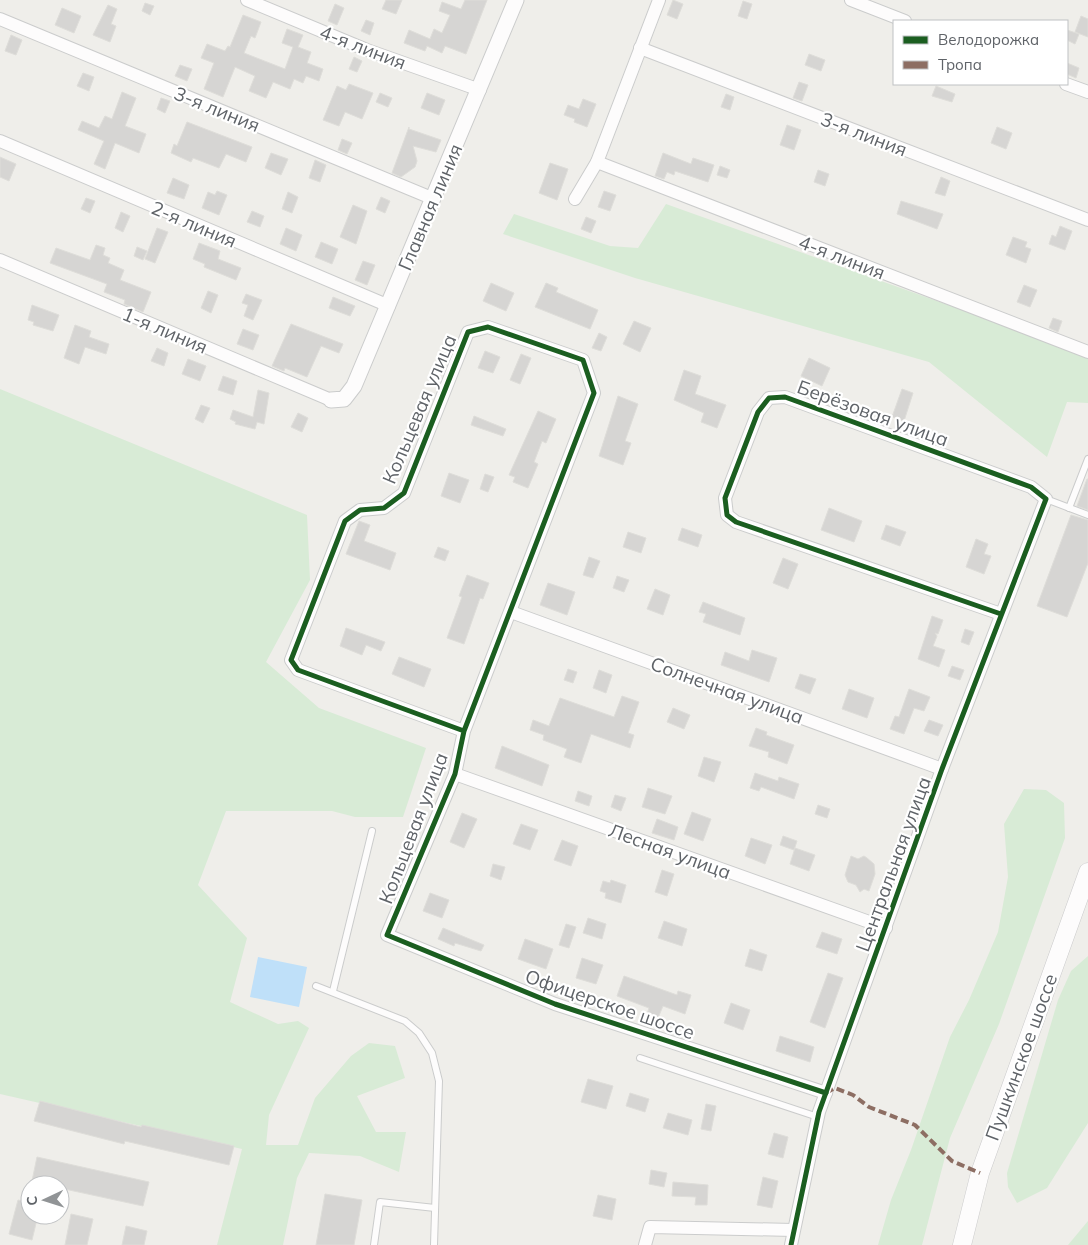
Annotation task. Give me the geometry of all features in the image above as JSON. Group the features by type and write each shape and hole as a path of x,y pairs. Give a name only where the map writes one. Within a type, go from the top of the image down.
{"main road":[{"name":"Пушкинское шоссе","path":"962,1245 980,1173 1088,872"}],"street":[{"name":"4-я линия","path":"247,0 367,50 480,90"},
{"name":"Главная линия","path":"331,400 344,399 354,386 480,90 516,0"},
{"path":"575,199 597,162 659,0"},
{"path":"851,0 902,20"},
{"name":"3-я линия","path":"0,19 434,199"},
{"name":"3-я линия","path":"640,48 1088,220"},
{"path":"1068,85 1088,92"},
{"name":"2-я линия","path":"0,142 389,306"},
{"name":"4-я линия","path":"597,162 1088,352"},
{"name":"1-я линия","path":"0,260 331,400"},
{"name":"Кольцевая улица","path":"387,935 455,774 464,731 594,393 583,360 488,327 468,332 404,493 384,508 360,510 345,521 291,660 298,670 464,731"},
{"name":"Берёзовая улица","path":"1001,614 736,522 727,515 725,498 758,412 769,398 785,397 1031,487 1046,499"},
{"name":"Центральная улица","path":"790,1245 818,1117 826,1093 942,769 1046,499"},
{"name":"Солнечная улица","path":"511,612 942,769"},
{"name":"Лесная улица","path":"455,774 886,928"},
{"name":"Офицерское шоссе","path":"387,935 555,1004 826,1093"},
{"path":"645,1245 650,1227 793,1230"}],"lane":[{"path":"1069,508 1088,459"},
{"path":"1046,499 1088,515"},
{"path":"333,991 372,831"},
{"path":"316,986 333,991 405,1021 419,1033 432,1054 439,1081 434,1245"},
{"path":"640,1058 818,1117"},
{"path":"374,1245 380,1202 435,1208"}],"green space":[{"path":"666,204 1088,355 1088,403 1067,402 1047,457 929,362 635,278 503,234 514,214 610,246 638,248"},
{"path":"0,389 307,515 310,580 266,662 319,708 426,748 403,817 355,817 332,811 226,811 198,885 247,938 230,1002 278,1024 298,1021 309,1028 269,1115 266,1145 298,1145 315,1098 351,1056 369,1043 395,1046 405,1078 357,1096 376,1132 406,1132 399,1172 360,1156 309,1153 297,1178 283,1245 217,1245 242,1149 0,1094"},
{"path":"1024,789 1046,790 1064,803 1065,838 999,1024 950,1138 922,1245 878,1245 891,1200 911,1150 950,1037 969,1000 998,932 1008,877 1004,824"},
{"path":"1088,956 1088,1123 1047,1188 1017,1203 1008,1187 1007,1173 1058,1000 1071,971"},
{"path":"1088,1221 1088,1245 1068,1245"}],"water":[{"path":"258,957 307,967 299,1007 250,997"}],"building":[{"path":"386,0 402,0 396,14 382,9"},
{"path":"465,0 487,0 466,54 445,46 442,53 427,46 425,51 404,43 409,30 430,39 434,29 442,33 450,15 439,11 442,2 461,9"},
{"path":"673,0 683,4 677,19 667,15"},
{"path":"743,1 752,4 747,19 738,16"},
{"path":"145,3 154,6 150,15 142,11"},
{"path":"335,4 344,8 337,25 328,21"},
{"path":"108,5 117,9 111,24 116,26 110,42 93,35"},
{"path":"62,8 81,16 74,33 55,25"},
{"path":"243,15 261,22 255,38 251,36 244,53 285,69 293,47 282,43 287,29 303,35 298,47 311,52 307,63 323,69 319,81 306,76 303,83 294,79 290,89 273,82 266,98 249,91 255,76 235,67 223,97 204,89 214,63 201,58 207,44 225,51 228,46 230,47"},
{"path":"1081,16 1088,19 1088,37 1075,32"},
{"path":"366,20 374,23 370,35 361,31"},
{"path":"1068,30 1079,34 1075,44 1068,40"},
{"path":"11,35 22,40 16,55 5,51"},
{"path":"809,54 825,60 821,71 805,65"},
{"path":"354,57 362,61 357,72 349,69"},
{"path":"1068,63 1079,68 1076,78 1068,74"},
{"path":"180,65 192,69 187,81 175,76"},
{"path":"83,73 94,77 89,91 77,86"},
{"path":"799,82 808,85 802,101 793,98"},
{"path":"349,84 373,93 362,119 345,112 339,126 323,120 337,86 346,90"},
{"path":"936,86 955,94 952,102 932,96"},
{"path":"122,92 136,98 125,126 146,134 139,153 115,143 105,169 94,164 104,141 78,130 82,121 99,128 105,116 112,119"},
{"path":"380,93 392,98 388,107 376,102"},
{"path":"427,93 445,100 439,115 421,108"},
{"path":"726,94 734,97 730,110 721,107"},
{"path":"161,98 170,101 165,113 157,109"},
{"path":"583,99 596,104 587,127 574,122 575,119 564,115 568,105 579,109"},
{"path":"187,122 252,147 246,162 226,154 219,168 193,158 191,162 171,153 174,144 177,146"},
{"path":"787,125 801,130 794,150 780,145"},
{"path":"409,127 409,129 441,140 436,152 413,146 417,161 415,167 401,177 392,173"},
{"path":"997,127 1012,133 1006,149 991,143"},
{"path":"342,139 352,143 347,154 338,150"},
{"path":"271,153 288,159 281,175 265,168"},
{"path":"663,153 691,164 693,158 714,165 708,182 675,171 674,175 667,172 664,179 655,176"},
{"path":"0,157 16,164 9,181 0,177"},
{"path":"315,160 326,165 320,182 309,178"},
{"path":"550,163 568,169 557,200 539,193"},
{"path":"720,166 730,170 727,178 717,175"},
{"path":"818,170 829,174 825,186 814,182"},
{"path":"941,177 950,181 945,196 935,193"},
{"path":"173,178 189,185 184,199 167,193"},
{"path":"217,191 227,195 219,215 202,208 208,192 215,195"},
{"path":"604,191 616,195 610,211 598,207"},
{"path":"288,192 298,197 292,213 282,209"},
{"path":"381,197 390,201 385,213 376,209"},
{"path":"86,198 95,201 90,213 81,209"},
{"path":"901,201 943,214 937,229 897,214"},
{"path":"353,205 367,211 356,244 340,237"},
{"path":"252,211 264,216 260,227 247,222"},
{"path":"121,212 130,216 123,232 115,228"},
{"path":"586,217 596,221 591,233 581,229"},
{"path":"1060,226 1072,231 1065,250 1049,244 1052,235 1056,237"},
{"path":"157,228 168,232 155,263 145,259"},
{"path":"286,228 302,235 296,251 280,244"},
{"path":"1013,237 1027,242 1025,247 1031,249 1026,263 1006,255"},
{"path":"321,242 338,249 332,264 315,257"},
{"path":"199,243 220,251 218,259 241,268 236,280 204,267 205,264 193,259"},
{"path":"96,245 105,248 103,255 110,258 108,263 124,270 120,280 151,292 143,312 124,304 125,300 104,292 107,284 50,263 56,248 90,260"},
{"path":"137,247 147,251 143,260 134,256"},
{"path":"363,261 375,265 367,285 355,280"},
{"path":"491,283 514,293 506,311 483,301"},
{"path":"546,283 558,288 556,292 598,310 590,329 535,307"},
{"path":"1024,285 1037,290 1030,307 1017,302"},
{"path":"208,291 218,295 211,313 201,308"},
{"path":"246,294 262,300 253,320 244,316 248,305 242,303"},
{"path":"333,297 355,306 350,316 329,308"},
{"path":"32,305 59,315 53,331 33,325 34,322 28,320"},
{"path":"1053,318 1062,321 1058,332 1049,328"},
{"path":"634,321 651,328 640,352 623,344"},
{"path":"291,324 343,344 339,353 321,346 307,377 285,368 284,371 272,366"},
{"path":"75,325 91,331 89,337 109,344 106,354 85,347 79,364 64,358"},
{"path":"243,329 259,335 253,350 237,344"},
{"path":"599,333 607,337 601,351 592,348"},
{"path":"157,348 168,353 164,366 151,361"},
{"path":"485,351 500,357 493,373 478,368"},
{"path":"521,354 531,358 520,384 510,380"},
{"path":"809,358 830,368 822,386 801,376"},
{"path":"188,359 206,366 200,381 182,374"},
{"path":"684,370 701,376 695,394 726,405 717,428 701,422 704,413 674,400"},
{"path":"223,376 237,381 233,395 218,390"},
{"path":"902,389 913,393 904,421 892,417"},
{"path":"258,390 269,393 264,424 257,422 255,429 235,424 236,422 230,419 233,410 253,417"},
{"path":"618,396 638,404 625,441 631,443 623,465 599,456"},
{"path":"201,405 210,408 203,423 195,419"},
{"path":"538,411 556,419 546,443 542,441 534,462 538,464 528,488 513,482 515,477 509,475"},
{"path":"298,413 308,418 302,432 291,427"},
{"path":"474,416 506,429 503,436 471,425"},
{"path":"449,473 469,480 460,503 441,496"},
{"path":"485,474 494,477 488,492 480,489"},
{"path":"1088,479 1088,510 1077,506"},
{"path":"829,508 862,521 854,542 821,530"},
{"path":"1071,515 1088,520 1088,563 1067,617 1037,606"},
{"path":"359,521 370,525 364,541 396,553 390,570 346,554"},
{"path":"886,525 906,532 900,546 881,539"},
{"path":"682,528 702,535 698,547 678,540"},
{"path":"628,532 646,538 641,553 623,547"},
{"path":"976,539 988,544 984,554 991,556 984,574 966,567"},
{"path":"438,547 449,551 445,561 434,557"},
{"path":"589,557 600,561 593,578 583,575"},
{"path":"783,558 798,564 788,589 773,583"},
{"path":"467,575 489,583 483,599 480,598 464,644 447,638 462,597 459,596"},
{"path":"617,576 629,580 624,592 613,588"},
{"path":"548,583 575,592 567,615 540,605"},
{"path":"655,589 670,595 663,615 647,609"},
{"path":"703,602 745,618 740,635 703,622 706,614 699,612"},
{"path":"932,616 943,620 938,634 935,633 937,636 933,646 945,650 939,667 918,659"},
{"path":"346,628 385,642 381,651 366,645 362,655 340,646"},
{"path":"965,629 974,632 969,645 961,642"},
{"path":"752,650 777,658 769,682 721,665 725,652 749,661"},
{"path":"399,657 431,669 424,687 392,674"},
{"path":"952,666 964,670 960,680 948,676"},
{"path":"568,669 577,672 573,683 564,680"},
{"path":"599,670 612,675 606,693 593,688"},
{"path":"800,674 816,679 810,694 795,688"},
{"path":"849,689 874,698 867,718 842,709"},
{"path":"909,689 930,697 924,711 914,708 904,734 890,729 895,716 899,717"},
{"path":"622,696 639,702 628,733 634,735 630,748 591,734 581,763 564,757 567,749 543,740 544,735 530,730 533,720 549,726 560,698 614,717"},
{"path":"673,708 690,715 684,729 667,722"},
{"path":"929,720 943,725 938,736 924,731"},
{"path":"756,728 767,732 766,735 794,745 787,764 768,757 769,752 749,746"},
{"path":"502,746 549,765 542,786 495,768"},
{"path":"704,757 721,762 714,782 698,776"},
{"path":"755,773 778,781 779,777 799,784 794,799 761,787 759,791 750,788"},
{"path":"648,788 672,796 665,814 642,807"},
{"path":"578,791 592,796 589,806 575,801"},
{"path":"615,795 626,798 621,811 611,807"},
{"path":"818,805 830,809 827,818 815,814"},
{"path":"692,812 711,819 703,841 684,834"},
{"path":"462,813 477,819 464,848 450,842"},
{"path":"657,819 678,827 674,840 652,833"},
{"path":"521,824 538,830 530,850 513,844"},
{"path":"783,836 797,841 794,850 780,845"},
{"path":"751,838 772,845 765,864 745,856"},
{"path":"562,840 578,846 571,866 554,860"},
{"path":"795,848 815,855 809,871 790,864"},
{"path":"851,856 858,859 864,856 874,864 875,874 869,891 864,889 860,892 856,885 848,882 845,875"},
{"path":"493,864 505,867 501,880 490,876"},
{"path":"662,870 674,874 667,896 655,892"},
{"path":"611,880 626,885 621,903 605,898 606,893 600,891 603,881 610,883"},
{"path":"430,893 449,900 442,918 423,911"},
{"path":"588,918 606,924 602,939 583,933"},
{"path":"664,921 687,929 682,946 658,938"},
{"path":"566,924 576,927 569,948 559,945"},
{"path":"443,928 484,945 481,951 455,943 454,946 438,939"},
{"path":"822,932 842,939 837,954 816,947"},
{"path":"525,939 553,949 546,969 518,959"},
{"path":"750,949 767,955 762,971 745,966"},
{"path":"582,958 603,965 596,984 576,978"},
{"path":"828,973 843,978 825,1028 810,1022"},
{"path":"624,976 677,995 678,991 691,995 685,1014 663,1006 658,1018 647,1014 649,1008 617,996"},
{"path":"731,1003 750,1010 743,1030 724,1023"},
{"path":"780,1036 814,1047 810,1062 776,1051"},
{"path":"588,1079 613,1086 606,1109 581,1102"},
{"path":"630,1093 649,1099 645,1112 626,1106"},
{"path":"40,1101 141,1127 142,1125 234,1146 229,1165 125,1141 124,1144 34,1121"},
{"path":"706,1104 716,1106 711,1131 701,1129"},
{"path":"668,1113 692,1120 688,1135 663,1128"},
{"path":"774,1133 788,1137 783,1158 768,1154"},
{"path":"37,1157 149,1182 143,1206 70,1190 70,1175 33,1175"},
{"path":"651,1170 667,1173 664,1187 649,1184"},
{"path":"763,1177 778,1181 772,1208 757,1205"},
{"path":"673,1182 708,1185 707,1205 695,1205 696,1197 672,1196"},
{"path":"325,1194 362,1200 354,1245 316,1245"},
{"path":"598,1195 616,1199 612,1220 593,1216"},
{"path":"18,1200 20,1200 20,1225 36,1225 32,1240 9,1234"},
{"path":"71,1214 93,1219 87,1245 65,1245"},
{"path":"126,1226 147,1231 144,1245 122,1245"}],"marked path":[{"path":"826,1093 835,1088 853,1095 869,1107 915,1125 952,1161 980,1173"}],"cycle path":[{"path":"464,731 298,670 291,660 345,521 360,510 384,508 404,493 468,332 488,327 583,360 594,393 464,731 455,774 387,935 555,1004 826,1093"},
{"path":"791,1245 819,1112 942,769 1046,499 1031,487 785,397 769,398 758,412 725,498 727,515 736,522 1001,614"}]}
